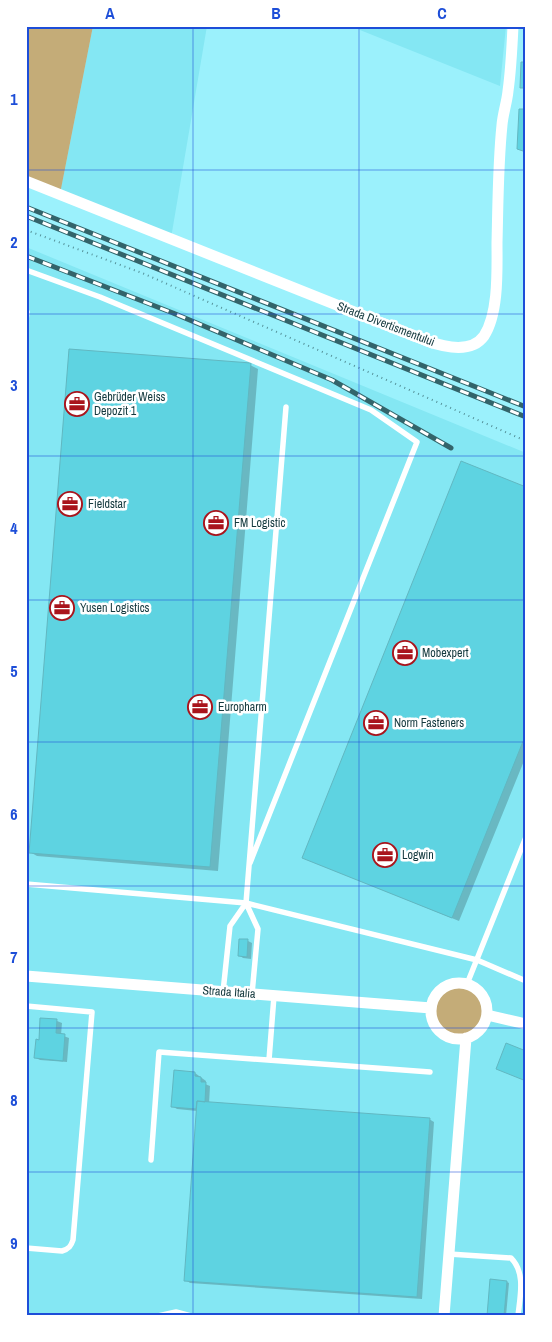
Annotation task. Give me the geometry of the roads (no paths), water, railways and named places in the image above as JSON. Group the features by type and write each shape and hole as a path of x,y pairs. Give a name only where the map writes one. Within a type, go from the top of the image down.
{"street":[{"name":"Strada Divertismentului","path":"26,181 427,341 452,347 476,344 488,328 496,291 502,124 508,88 513,26"},
{"name":"Strada Italia","path":"26,976 432,1008"},
{"path":"459,983 467,984 480,993 487,1007 487,1015 480,1030 466,1038 451,1037 438,1029 434,1023 433,1000 444,987 459,983"},
{"path":"487,1015 526,1024"},
{"path":"444,1316 466,1038"}],"lane":[{"path":"26,270 100,296 371,410 417,442 250,863"},
{"path":"26,320 27,312"},
{"path":"223,992 230,926 246,903 286,407"},
{"path":"467,984 526,837"},
{"path":"26,884 246,903 477,960 526,981"},
{"path":"246,903 258,929 252,994"},
{"path":"269,1060 274,996"},
{"path":"26,1006 92,1012 73,1240 71,1246 67,1250 62,1251 26,1248"},
{"path":"151,1160 159,1052 430,1072"},
{"path":"449,1254 511,1258 518,1265 521,1277 518,1316"},
{"path":"158,1316 176,1312 191,1316"}],"railway":[{"path":"26,207 526,407"},
{"path":"26,216 526,417"},
{"path":"26,256 173,313 332,380 451,448"}],"place":[{"name":"Gebrüder Weiss Depozit 1","path":"77,404"},
{"name":"Fieldstar","path":"70,504"},
{"name":"FM Logistic","path":"216,523"},
{"name":"Yusen Logistics","path":"62,608"},
{"name":"Mobexpert","path":"405,653"},
{"name":"Europharm","path":"200,707"},
{"name":"Norm Fasteners","path":"376,723"},
{"name":"Logwin","path":"385,855"}]}
